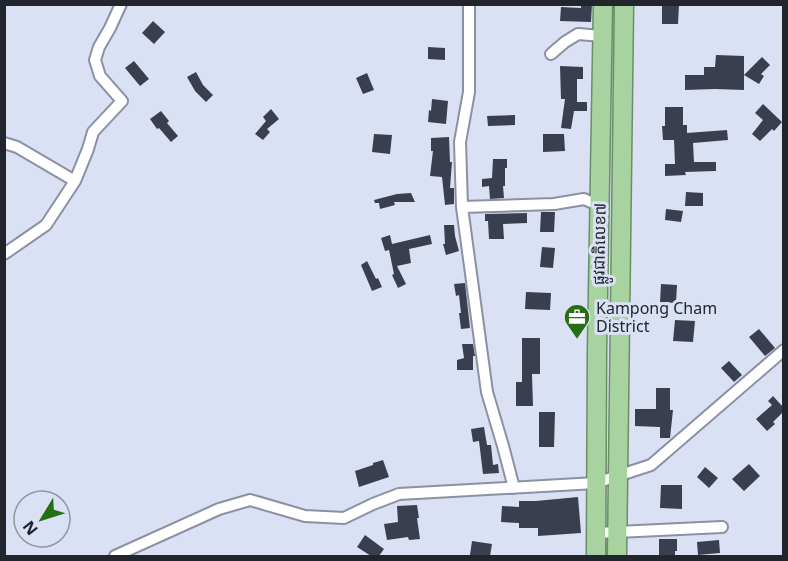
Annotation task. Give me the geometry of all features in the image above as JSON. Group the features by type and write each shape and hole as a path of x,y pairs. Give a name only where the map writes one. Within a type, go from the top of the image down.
{"highway":[{"name":"ផ្លូវជាតិលេខ៧","path":"596,556 603,4"},
{"name":"ផ្លូវជាតិលេខ៧","path":"617,556 624,4"}],"street":[{"path":"4,254 46,225 75,181 93,132 122,101 99,76 95,60 99,47 122,4"},
{"path":"470,4 469,92 460,142 462,207 487,392 514,488"},
{"path":"551,54 578,34 602,36"},
{"path":"4,143 17,147 75,181"},
{"path":"462,207 554,204 584,199 600,206"},
{"path":"115,556 219,509 250,500 305,516 344,518 399,494 596,483 651,465 783,350"},
{"path":"596,533 722,527"}],"building":[{"path":"581,4 592,4 591,22 560,21 561,7 581,8"},
{"path":"662,4 679,4 678,24 662,24"},
{"path":"153,21 165,32 154,44 142,33"},
{"path":"428,47 445,48 445,60 428,59"},
{"path":"716,55 744,56 744,90 685,90 685,75 704,75 704,67 715,67"},
{"path":"762,57 770,65 761,74 764,76 759,84 744,75"},
{"path":"134,61 149,79 140,86 125,68"},
{"path":"560,66 583,67 583,79 577,79 577,102 587,102 587,111 574,111 571,129 561,128 565,99 561,99"},
{"path":"196,72 203,85 213,95 206,102 195,91 187,77"},
{"path":"367,73 374,90 363,94 356,78"},
{"path":"432,99 448,101 446,124 428,122"},
{"path":"763,104 782,122 760,141 752,134 763,120 755,113"},
{"path":"665,107 683,107 683,125 687,125 687,133 727,130 728,140 693,143 694,162 716,162 716,171 685,172 686,175 665,176 665,164 675,164 674,140 663,140 662,126 665,126"},
{"path":"271,109 279,119 267,129 270,132 263,140 255,134 266,121 263,117"},
{"path":"161,111 178,136 171,142 150,119"},
{"path":"515,115 515,125 488,126 487,116"},
{"path":"374,134 392,135 390,154 372,152"},
{"path":"543,134 564,134 565,151 543,152"},
{"path":"449,137 450,162 452,162 450,188 454,188 454,204 445,205 442,177 430,176 433,151 431,151 431,138"},
{"path":"493,159 507,159 505,186 503,186 504,198 490,199 489,186 482,187 482,179 492,178"},
{"path":"686,192 703,193 703,206 685,206"},
{"path":"411,193 415,202 394,202 395,205 380,209 379,203 375,203 374,200 397,194"},
{"path":"666,209 683,211 681,222 665,220"},
{"path":"541,212 555,212 554,232 540,232"},
{"path":"527,213 527,223 503,224 504,239 489,239 488,221 485,221 485,214"},
{"path":"444,225 454,225 459,251 446,255 443,244 445,244"},
{"path":"390,235 392,244 430,235 432,244 409,249 411,263 397,266 406,284 398,288 392,275 394,274 389,250 385,251 381,238"},
{"path":"542,247 555,248 553,268 540,267"},
{"path":"367,261 382,287 372,291 361,265"},
{"path":"465,283 470,328 461,329 459,295 456,296 454,284"},
{"path":"661,284 677,285 676,303 660,302"},
{"path":"526,292 551,293 550,310 525,309"},
{"path":"675,320 695,321 693,342 673,341"},
{"path":"759,329 775,348 765,356 749,337"},
{"path":"522,338 540,338 540,374 532,374 533,406 516,406 516,382 522,382"},
{"path":"462,344 473,344 475,356 473,356 473,370 457,370 457,360 464,358"},
{"path":"729,361 742,375 734,382 721,368"},
{"path":"656,388 670,388 670,410 673,410 670,438 660,438 660,427 635,426 635,409 656,409"},
{"path":"773,396 783,407 783,412 767,431 756,419 772,405 768,401"},
{"path":"539,412 555,412 554,447 539,447"},
{"path":"484,427 487,445 491,445 493,465 498,464 499,473 483,474 479,441 473,442 471,429"},
{"path":"383,460 389,477 359,487 355,471"},
{"path":"749,464 760,476 744,491 732,479"},
{"path":"705,467 718,478 709,488 697,477"},
{"path":"661,485 682,485 682,509 660,508"},
{"path":"578,497 581,533 538,536 538,528 519,528 519,523 501,522 502,506 519,507 519,501"},
{"path":"417,505 420,539 409,540 408,537 387,540 384,524 398,522 397,506"},
{"path":"365,535 384,549 379,556 371,556 357,547"},
{"path":"659,539 677,539 675,556 659,556"},
{"path":"719,540 720,553 698,555 697,542"},
{"path":"472,541 492,544 490,556 470,555"}],"place":[{"name":"Kampong Cham District","path":"577,340"}]}
